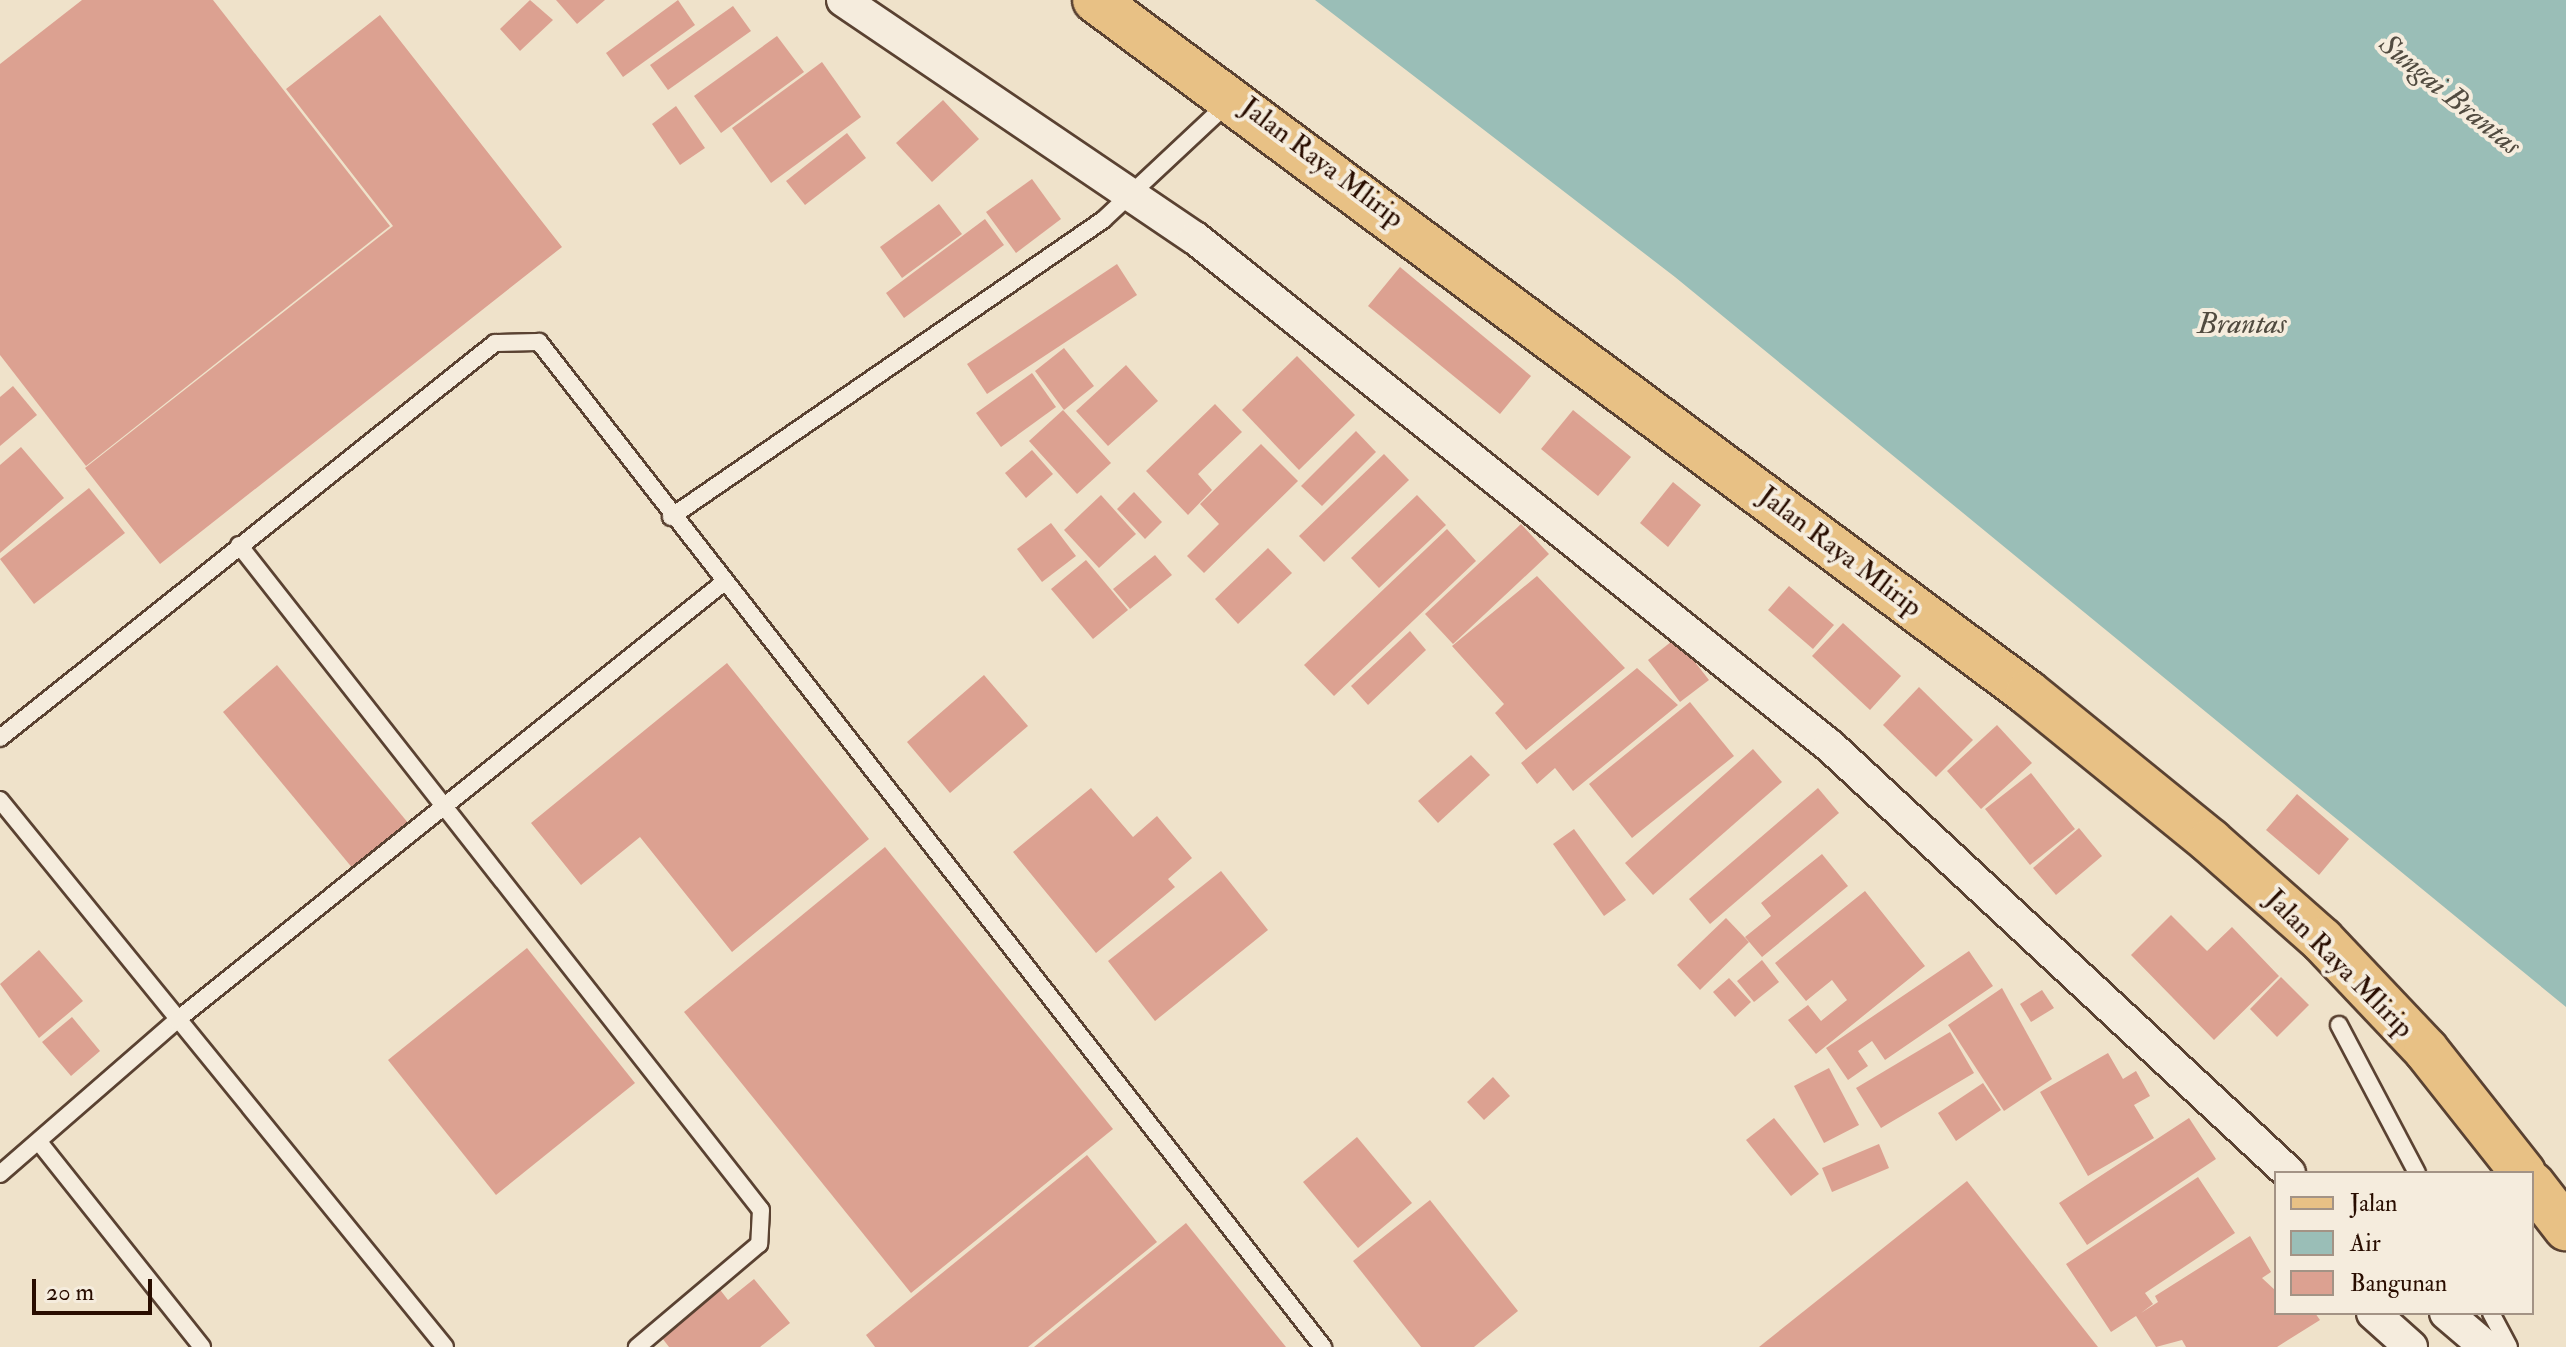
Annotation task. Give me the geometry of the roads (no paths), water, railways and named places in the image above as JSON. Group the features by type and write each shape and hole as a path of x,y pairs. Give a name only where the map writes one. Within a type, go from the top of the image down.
{"main road":[{"name":"Jalan Raya Mlirip","path":"1095,0 1233,97 2028,693 2210,841 2374,995 2521,1171"},
{"path":"2534,1187 2566,1228"}],"street":[{"path":"843,0 1135,194 1830,746 2287,1171"},
{"path":"2375,1315 2411,1347"},
{"path":"2448,1315 2486,1347"}],"lane":[{"path":"671,517 1135,194 1233,97"},
{"path":"0,738 239,545 508,338 539,342 671,517 1323,1347"},
{"path":"239,545 447,806 761,1210 759,1244 637,1347"},
{"path":"0,1174 177,1020 723,583"},
{"path":"0,800 445,1347"},
{"path":"2339,1025 2416,1171"},
{"path":"39,1142 202,1347"},
{"path":"2492,1315 2509,1347"}],"water":[{"name":"Brantas","path":"1315,0 2566,0 2566,1007 1675,277"}],"water label":[{"name":"Sungai Brantas","path":"2450,95"}]}
